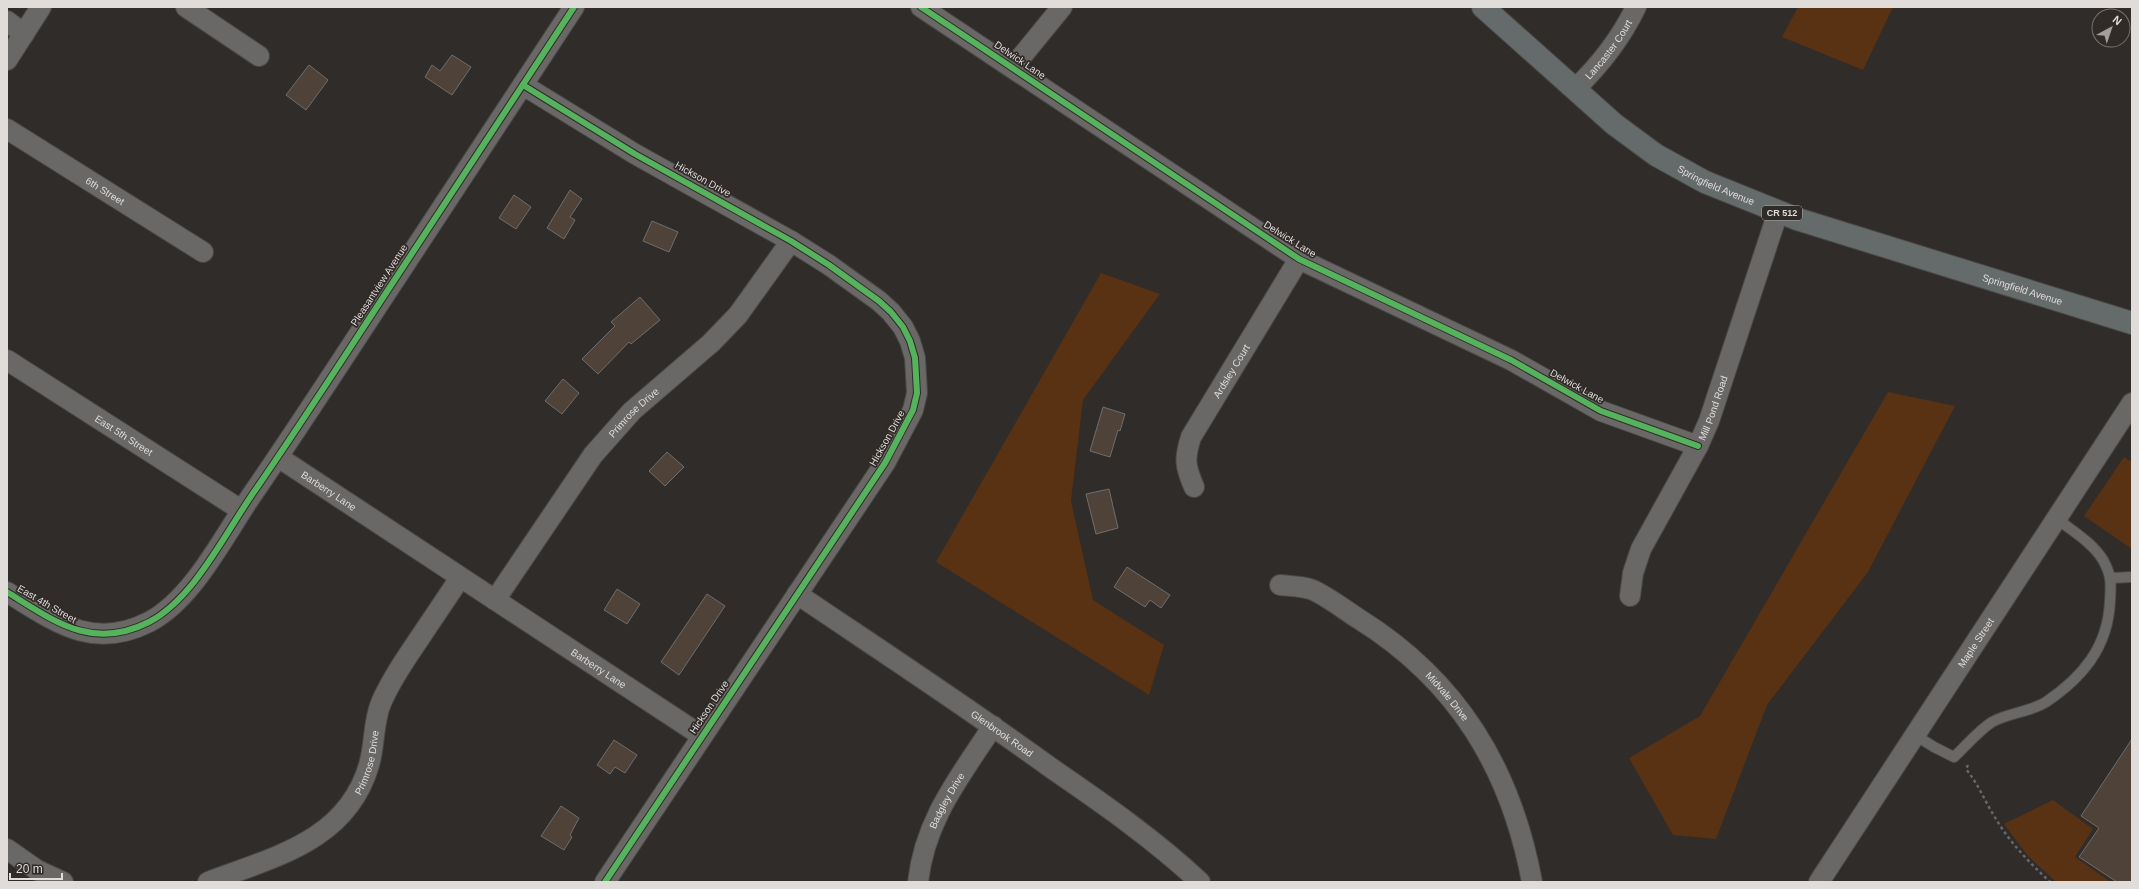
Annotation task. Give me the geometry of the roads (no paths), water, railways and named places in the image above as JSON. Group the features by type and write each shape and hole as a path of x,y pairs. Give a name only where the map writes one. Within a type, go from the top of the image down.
{"main road":[{"name":"Springfield Avenue","path":"1483,7 1614,124 1656,155 1704,182 1778,212 2132,322"}],"street":[{"path":"7,60 41,7"},
{"path":"186,7 259,56"},
{"name":"Pleasantview Avenue","path":"200,573 574,7"},
{"name":"Delwick Lane","path":"921,7 1299,259 1511,360 1601,411 1698,446"},
{"path":"1013,67 1062,7"},
{"name":"Lancaster Court","path":"1575,89 1590,75 1624,31 1636,7"},
{"path":"7,21 24,34"},
{"name":"Hickson Drive","path":"523,85 635,154 791,241 845,276 891,312 903,327 910,341 915,358 917,393 913,410 885,463 605,882"},
{"name":"6th Street","path":"7,129 203,252"},
{"name":"Mill Pond Road","path":"1630,596 1633,573 1641,550 1698,446 1709,421 1778,212"},
{"name":"Primrose Drive","path":"495,600 594,455 632,411 710,343 738,315 791,241"},
{"name":"Ardsley Court","path":"1194,487 1186,467 1186,452 1191,436 1299,259"},
{"name":"East 5th Street","path":"7,360 241,510"},
{"name":"Maple Street","path":"1819,882 2132,403"},
{"name":"Barberry Lane","path":"278,457 702,736"},
{"name":"East 4th Street","path":"7,592 52,620 76,631 100,635 116,634 148,622 166,611 182,596 200,573"},
{"name":"Primrose Drive","path":"208,882 298,847 322,833 343,813 365,777 370,764 381,704 390,682 460,578"},
{"name":"Midvale Drive","path":"1280,585 1310,589 1378,631 1408,655 1436,682 1461,711 1483,743 1501,777 1515,812 1526,850 1532,882"},
{"name":"Glenbrook Road","path":"797,594 993,726 1166,851 1200,882"},
{"name":"Badgley Drive","path":"918,882 920,861 926,841 940,809 993,726"},
{"path":"7,849 37,870 63,882"}],"lane":[{"path":"1915,735 1954,757 1992,722 2044,703 2063,690 2095,656 2104,637 2109,618 2111,578 2102,559 2088,543 2056,518"},
{"path":"2111,578 2132,577"}]}
